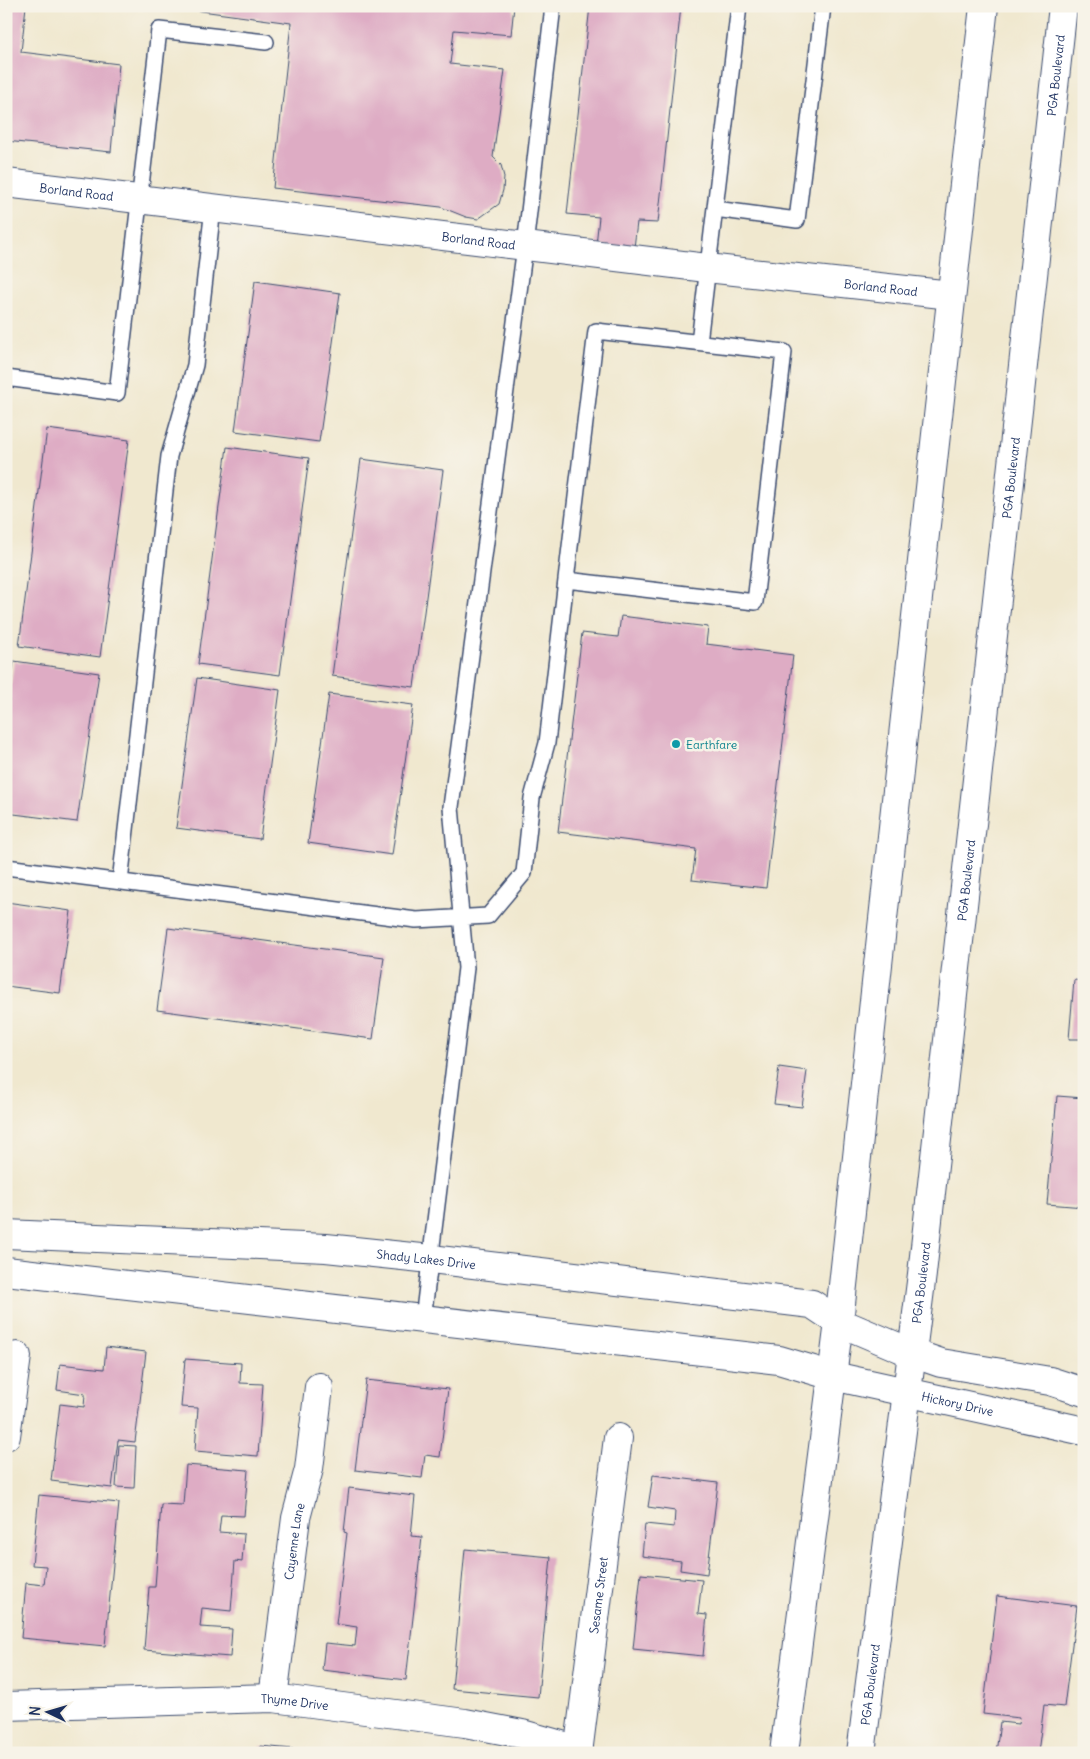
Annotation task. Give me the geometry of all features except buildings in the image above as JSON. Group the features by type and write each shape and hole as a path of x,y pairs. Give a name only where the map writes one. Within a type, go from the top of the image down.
{"street":[{"path":"784,1753 840,1322 984,6"},
{"name":"PGA Boulevard","path":"862,1753 908,1391 1063,6"},
{"name":"Borland Road","path":"6,183 707,268 951,295"},
{"name":"Shady Lakes Drive","path":"6,1234 326,1248 431,1259 812,1304 840,1322"},
{"path":"6,1271 779,1360 833,1376"},
{"path":"840,1322 912,1353 941,1363 1050,1381 1084,1392"},
{"path":"6,1436 17,1356"},
{"name":"Hickory Drive","path":"833,1376 1084,1431"},
{"name":"Cayenne Lane","path":"273,1698 296,1518 309,1469 319,1387"},
{"name":"Sesame Street","path":"579,1752 618,1438"},
{"name":"Thyme Drive","path":"6,1706 273,1698 465,1723 522,1734 579,1752"}],"lane":[{"path":"423,1319 466,968 451,808 554,6"},
{"path":"699,342 739,6"},
{"path":"715,209 797,220 823,6"},
{"path":"6,378 116,393 159,30 266,42"},
{"path":"120,882 169,456 195,365 213,208"},
{"path":"6,867 416,920 488,916 524,873 532,798 547,743 566,580 596,331 784,352 755,602 566,580"}],"place":[{"name":"Earthfare","path":"676,744"}]}
